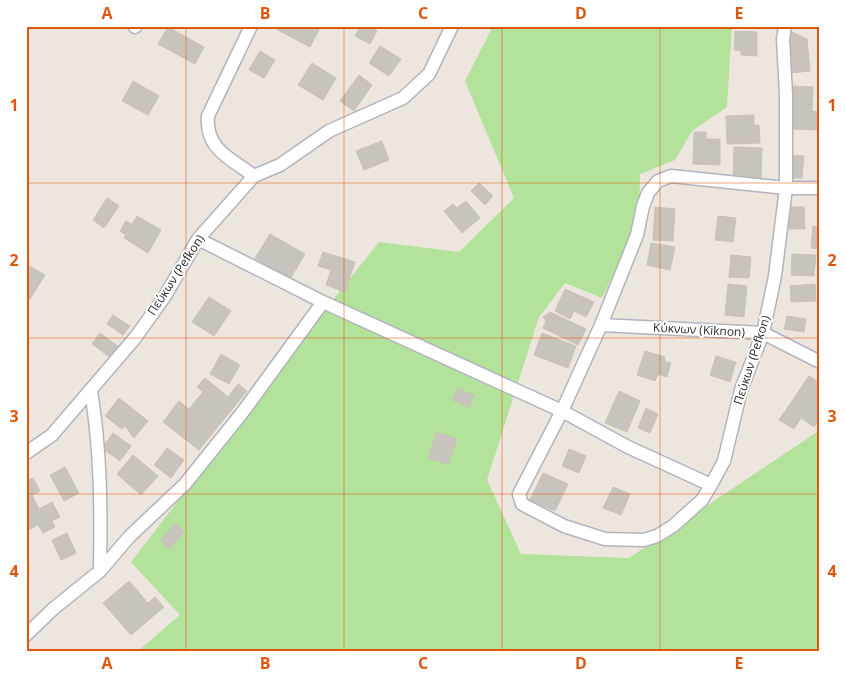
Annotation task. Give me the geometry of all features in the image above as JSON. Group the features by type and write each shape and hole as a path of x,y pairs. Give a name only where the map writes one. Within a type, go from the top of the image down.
{"street":[{"path":"251,26 212,107 207,128 209,138 215,147 254,176"},
{"name":"Πεύκων (Pefkon)","path":"26,453 52,435 91,391 166,296 198,239 254,176 280,165 329,130 403,98 429,74 452,26"},
{"name":"Πεύκων (Pefkon)","path":"562,411 519,494 522,504 564,526 605,539 644,540 657,536 673,526 702,500 711,485 724,461 741,390 763,333 775,276 786,188 786,94 783,39 785,26"},
{"path":"562,411 602,325 637,235 643,206 648,193 658,181 671,176 786,188 820,188"},
{"path":"198,239 323,302 562,411 628,447 711,485"},
{"path":"26,636 53,609 100,571 129,537 184,484 242,413 323,302"},
{"name":"Κύκνων (Kiknon)","path":"602,325 763,333 820,362"},
{"path":"91,391 98,435 101,495 100,571"}],"green space":[{"path":"493,26 732,26 727,107 692,131 675,160 640,174 639,221 602,298 565,283 539,317 487,480 521,554 629,558 820,430 820,651 138,651 180,615 131,562 379,242 459,252 514,198 465,81"}],"building":[{"path":"277,26 321,26 310,47 276,29"},
{"path":"361,26 369,26 377,31 370,44 355,36"},
{"path":"168,27 204,47 195,64 158,44"},
{"path":"735,31 757,32 757,56 741,55 741,51 734,50"},
{"path":"790,31 807,39 810,71 790,73 787,40"},
{"path":"380,46 401,59 389,76 369,63"},
{"path":"260,51 275,60 264,78 249,70"},
{"path":"312,63 336,78 323,100 298,85"},
{"path":"359,75 372,85 354,111 340,101"},
{"path":"133,81 159,96 148,115 122,101"},
{"path":"793,86 813,87 812,111 819,112 818,130 791,129"},
{"path":"754,115 754,125 759,125 760,143 727,144 726,116"},
{"path":"694,132 706,132 706,139 720,139 720,165 693,164"},
{"path":"382,141 389,160 364,170 356,151"},
{"path":"734,147 762,148 761,178 733,176"},
{"path":"791,155 804,156 802,178 790,178"},
{"path":"479,183 493,196 485,205 471,191"},
{"path":"107,198 119,206 104,228 93,220"},
{"path":"466,201 480,218 462,233 444,211 453,204 457,208"},
{"path":"655,207 675,209 673,241 653,240"},
{"path":"788,207 804,207 805,229 789,229"},
{"path":"137,216 161,230 148,253 124,238 126,235 120,231 126,221 132,224"},
{"path":"718,216 736,218 733,242 715,240"},
{"path":"813,226 820,227 820,249 811,248"},
{"path":"270,234 305,254 290,279 255,258"},
{"path":"651,243 675,247 670,270 647,265"},
{"path":"323,252 355,262 345,292 326,285 331,270 318,266"},
{"path":"792,254 816,255 814,276 791,275"},
{"path":"731,255 751,257 749,278 729,277"},
{"path":"26,264 45,275 30,299 26,296"},
{"path":"728,284 747,286 744,317 725,315"},
{"path":"815,284 816,301 791,302 790,286"},
{"path":"565,289 594,302 586,317 574,311 570,319 555,311"},
{"path":"209,297 231,311 214,336 192,322"},
{"path":"550,312 586,329 578,345 543,328 546,321 543,317"},
{"path":"113,315 130,326 123,335 107,324"},
{"path":"787,316 806,319 804,332 784,329"},
{"path":"100,333 123,350 115,361 92,344"},
{"path":"542,333 576,346 568,368 534,355"},
{"path":"645,351 665,357 664,361 671,363 667,377 658,374 655,381 637,375"},
{"path":"221,354 240,365 229,384 210,374"},
{"path":"716,356 736,362 730,382 710,375"},
{"path":"809,376 820,383 820,419 814,427 801,418 794,429 779,420"},
{"path":"205,378 228,397 238,384 247,391 199,450 163,422 179,401 189,409 203,392 197,387"},
{"path":"457,388 474,395 469,407 452,400"},
{"path":"619,391 640,401 627,432 605,423"},
{"path":"119,398 148,421 134,438 125,426 122,429 105,416"},
{"path":"646,408 658,414 650,433 638,428"},
{"path":"437,432 457,439 448,464 428,458"},
{"path":"113,433 131,446 120,461 102,448"},
{"path":"167,448 184,460 171,478 154,465"},
{"path":"569,449 586,456 579,473 562,466"},
{"path":"133,455 158,476 141,495 117,474"},
{"path":"65,467 79,493 64,501 50,475"},
{"path":"543,473 568,484 555,511 530,500"},
{"path":"33,478 40,491 32,495 39,509 52,502 60,517 52,521 55,527 43,533 38,525 28,530 26,526 26,494 29,493 26,481"},
{"path":"613,487 630,494 621,515 603,508"},
{"path":"175,523 184,531 170,549 160,541"},
{"path":"67,533 76,553 61,560 52,540"},
{"path":"129,581 148,603 155,597 164,607 131,635 103,603"}]}
